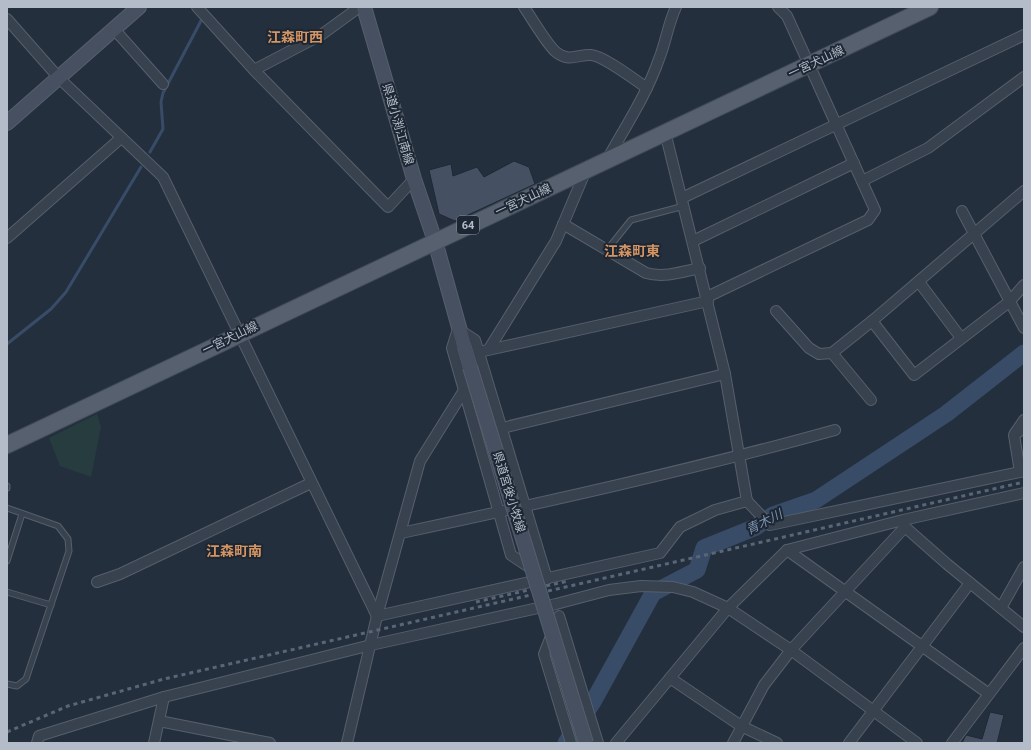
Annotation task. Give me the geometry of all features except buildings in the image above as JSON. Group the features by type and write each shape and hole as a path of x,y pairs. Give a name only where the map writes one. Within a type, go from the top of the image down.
{"main road":[{"path":"7,123 139,7"},
{"name":"県道小渕江南線","path":"364,7 414,179 435,241"},
{"name":"一宮犬山線","path":"7,445 930,7"},
{"name":"県道宮後小牧線","path":"435,241 458,329 586,743"}],"street":[{"path":"197,7 254,70 388,207 414,179"},
{"path":"254,70 321,35 354,11 356,7"},
{"path":"524,7 555,52 566,57 591,55 608,62 647,88"},
{"path":"607,160 647,88 660,59 670,19 676,7"},
{"path":"484,351 708,299 868,220 875,210 787,16 778,7"},
{"path":"7,19 59,78 163,177 377,616"},
{"path":"114,29 163,84"},
{"path":"683,202 837,125 1024,35"},
{"path":"862,181 928,148 1024,77"},
{"path":"665,132 708,299 725,374 747,501 766,521 1022,471 1014,435 1024,420"},
{"path":"7,238 122,138"},
{"path":"693,241 854,163"},
{"path":"484,351 545,261 556,241 586,170"},
{"path":"776,311 809,348 819,354 832,353 919,282 1024,192"},
{"path":"962,211 1024,328"},
{"path":"563,224 646,273 656,276 700,268"},
{"path":"919,282 962,338"},
{"path":"872,321 914,375 1009,302 1024,285"},
{"path":"458,329 475,340 484,351 502,428 547,579 511,555 463,392 452,348 458,329"},
{"path":"832,353 871,400"},
{"path":"502,428 725,374"},
{"path":"347,743 377,616 420,461 463,392"},
{"path":"1014,435 1024,428"},
{"path":"400,533 526,507 740,457 835,430"},
{"path":"97,582 120,574 311,483"},
{"path":"616,743 728,608 787,550 904,524 1024,493"},
{"path":"377,616 660,553 680,527 714,510 747,501"},
{"path":"904,524 970,583 1024,627"},
{"path":"733,743 764,685 791,650 845,592 904,524"},
{"path":"787,550 921,648 989,694"},
{"path":"1001,608 1024,567"},
{"path":"849,743 970,583"},
{"path":"37,743 39,736 164,697 371,645 556,604 609,590 642,586 673,587 693,592 728,608 791,650 917,743"},
{"path":"556,604 598,743"},
{"path":"559,616 544,654 571,743"},
{"path":"952,743 1024,648"},
{"path":"670,678 741,726 776,743"},
{"path":"154,743 164,697"},
{"path":"159,721 270,743"}],"lane":[{"path":"607,250 631,220 683,202"},
{"path":"7,508 58,526 68,539 69,551 26,679 17,686 7,684"},
{"path":"7,561 22,514"},
{"path":"7,592 51,606"}],"green space":[{"path":"97,414 101,427 91,477 60,466 49,438"}],"waterway":[{"path":"150,152 163,129 161,102 163,93 203,17"},
{"path":"7,344 51,309 66,292 141,167"},
{"name":"青木川","path":"566,743 594,700 653,593 697,570 704,548 756,527 773,515 816,500 946,414 1024,353"}],"railway":[{"path":"7,732 68,706 164,679 1024,482"},
{"path":"476,602 568,581"}],"district":[{"name":"江森町西","path":"295,37"},
{"name":"江森町東","path":"632,251"},
{"name":"江森町南","path":"234,551"}]}
